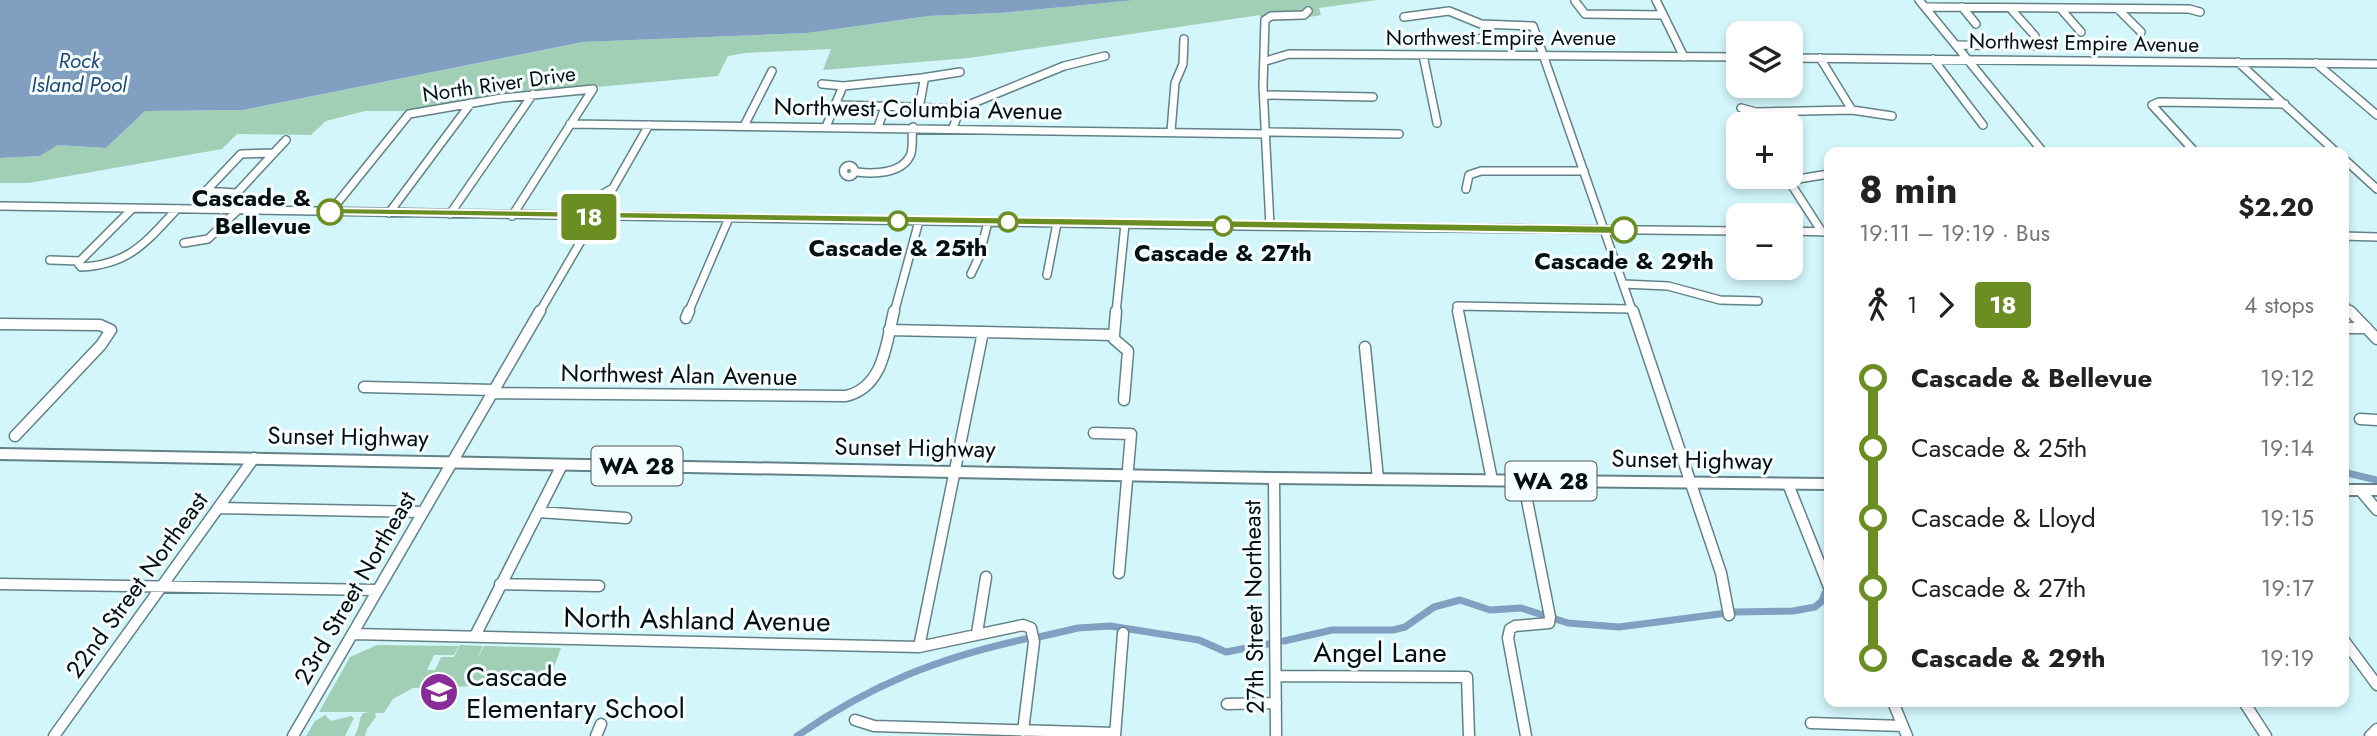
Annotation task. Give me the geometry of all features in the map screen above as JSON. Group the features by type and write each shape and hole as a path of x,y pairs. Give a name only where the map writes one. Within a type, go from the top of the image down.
{"highway":[{"name":"Sunset Highway","path":"0,454 1274,478 1824,484"},
{"path":"2349,490 2377,490"}],"street":[{"path":"1656,0 1684,57"},
{"path":"1919,0 2039,147"},
{"path":"1967,0 1974,8"},
{"path":"2066,0 2072,8"},
{"path":"1576,1 1581,12 1585,14 1663,15"},
{"path":"1927,7 2189,9 2200,12"},
{"path":"1962,7 1976,24"},
{"path":"2010,8 2035,36"},
{"path":"2060,8 2081,32"},
{"path":"2118,9 2141,32"},
{"path":"1270,226 1263,70 1266,61 1265,20 1267,17 1304,15 1308,11"},
{"path":"1404,17 1449,11 1460,13 1476,23 1533,26 1692,482 1721,573 1727,610"},
{"path":"1471,38 1469,29 1476,23"},
{"path":"1449,38 1489,39"},
{"path":"1171,131 1175,83 1183,64 1184,39"},
{"path":"1958,45 2034,46"},
{"name":"Northwest Empire Avenue","path":"1266,61 1289,54 1726,57"},
{"path":"1423,55 1437,123"},
{"path":"953,128 959,111 966,106 1063,66 1105,56"},
{"name":"Northwest Empire Avenue","path":"1803,58 2377,64"},
{"path":"1820,58 1852,110"},
{"path":"1933,59 1983,125"},
{"path":"2238,62 2331,147"},
{"path":"2316,63 2377,115"},
{"path":"744,126 772,71"},
{"path":"822,84 843,86 960,72"},
{"path":"913,107 920,103 924,81 922,78"},
{"path":"826,127 843,86"},
{"name":"North River Drive","path":"330,212 410,114 533,94 593,89 570,124"},
{"path":"450,215 533,94"},
{"path":"1264,95 1373,97"},
{"path":"2190,147 2152,105 2159,102 2285,104"},
{"path":"389,213 471,103"},
{"path":"834,105 953,109"},
{"path":"881,127 887,107"},
{"path":"1741,108 1756,112 1852,110 1892,116"},
{"path":"512,215 570,124"},
{"name":"Northwest Columbia Avenue","path":"570,124 1399,134"},
{"path":"601,195 613,188 649,125"},
{"path":"857,172 879,173 904,162 912,149 910,136 913,127"},
{"path":"221,210 286,140"},
{"path":"236,193 206,191 241,154 274,153"},
{"path":"2349,164 2377,190"},
{"path":"1466,188 1469,175 1481,171 1584,171"},
{"path":"1824,175 1798,179 1791,184 1824,229"},
{"path":"0,206 450,215 1726,231"},
{"path":"132,209 80,261 78,264 81,267 102,268 132,257 177,209"},
{"path":"184,243 207,240 238,210"},
{"name":"23rd Street Northeast","path":"293,736 595,217"},
{"path":"686,318 729,218"},
{"path":"919,221 889,330 1114,334"},
{"path":"971,274 979,257 988,222"},
{"path":"1047,275 1057,223"},
{"path":"1124,400 1128,351 1114,339 1114,334 1125,224"},
{"path":"1803,231 1824,232"},
{"path":"2349,236 2377,237"},
{"path":"50,260 80,261"},
{"path":"1623,284 1668,286 1720,300 1758,301"},
{"path":"1492,480 1459,321 1459,306 1631,309"},
{"path":"2349,310 2377,339"},
{"path":"0,324 93,325 108,327 111,333 15,436"},
{"path":"2349,328 2367,328"},
{"name":"Northwest Alan Avenue","path":"364,387 493,392 831,398 850,396 864,390 876,378 889,330"},
{"path":"919,647 983,331"},
{"path":"1365,347 1378,479"},
{"path":"2360,419 2377,420"},
{"path":"1094,433 1130,434 1119,573"},
{"name":"22nd Street Northeast","path":"54,736 254,458"},
{"path":"475,636 562,464"},
{"name":"27th Street Northeast","path":"1274,478 1276,736"},
{"path":"1523,480 1549,617 1549,623 1517,624 1510,629 1508,638 1526,736"},
{"path":"1788,484 1824,575"},
{"path":"2360,490 2377,510"},
{"path":"219,508 423,512"},
{"path":"538,512 626,518"},
{"path":"977,633 986,577"},
{"path":"0,583 378,590"},
{"path":"500,584 599,586"},
{"name":"North Ashland Avenue","path":"353,634 919,647 1023,625 1031,628 1034,634 1023,731"},
{"path":"855,720 874,726 1115,735 1123,633"},
{"path":"2349,647 2377,685"},
{"name":"Angel Lane","path":"1276,676 1467,677 1469,736"},
{"path":"1227,704 1276,703"},
{"path":"1811,723 1905,731 1895,707"},
{"path":"2247,707 2266,736"},
{"path":"596,736 601,724"},
{"path":"2370,736 2377,729"}],"green space":[{"path":"1136,0 1377,0 1319,8 1321,15 1304,18 1261,19 1260,15 969,58 823,70 831,49 745,53 728,56 718,76 498,96 410,111 365,111 326,121 311,135 237,134 222,149 29,183 0,183 0,158 40,156 58,145 106,148 145,111 243,110 583,42 807,33 929,16 999,13"},
{"path":"377,645 459,646 454,655 434,655 427,670 435,670 441,657 454,657 460,645 483,646 477,660 484,646 561,648 548,684 413,688 393,699 384,713 375,713 376,717 365,736 354,736 363,713 371,712 319,712 350,657"},
{"path":"325,715 331,721 351,716 354,718 345,736 306,736 315,721"}],"water":[{"name":"Rock Island Pool","path":"0,0 1136,0 999,13 929,16 807,33 583,42 243,110 145,111 106,148 58,145 40,156 0,158"}],"waterway":[{"path":"2349,473 2377,480"},
{"path":"1284,641 1332,630 1393,630 1405,627 1434,607 1460,600 1490,610 1521,608 1568,623 1619,627 1735,612 1793,611 1815,607 1824,596"},
{"path":"1039,637 1078,628 1110,626 1199,640 1226,652 1268,644"},
{"path":"797,736 851,702 906,676 963,655 1025,639"}],"bus line":[{"name":"18","path":"330,212 1624,230"}],"place":[{"name":"Cascade & Bellevue","path":"330,212"},
{"name":"Cascade & 25th","path":"898,221"},
{"name":"Cascade & 27th","path":"1223,226"},
{"name":"Cascade & 29th","path":"1624,230"},
{"name":"Cascade Elementary School","path":"439,692"}]}
